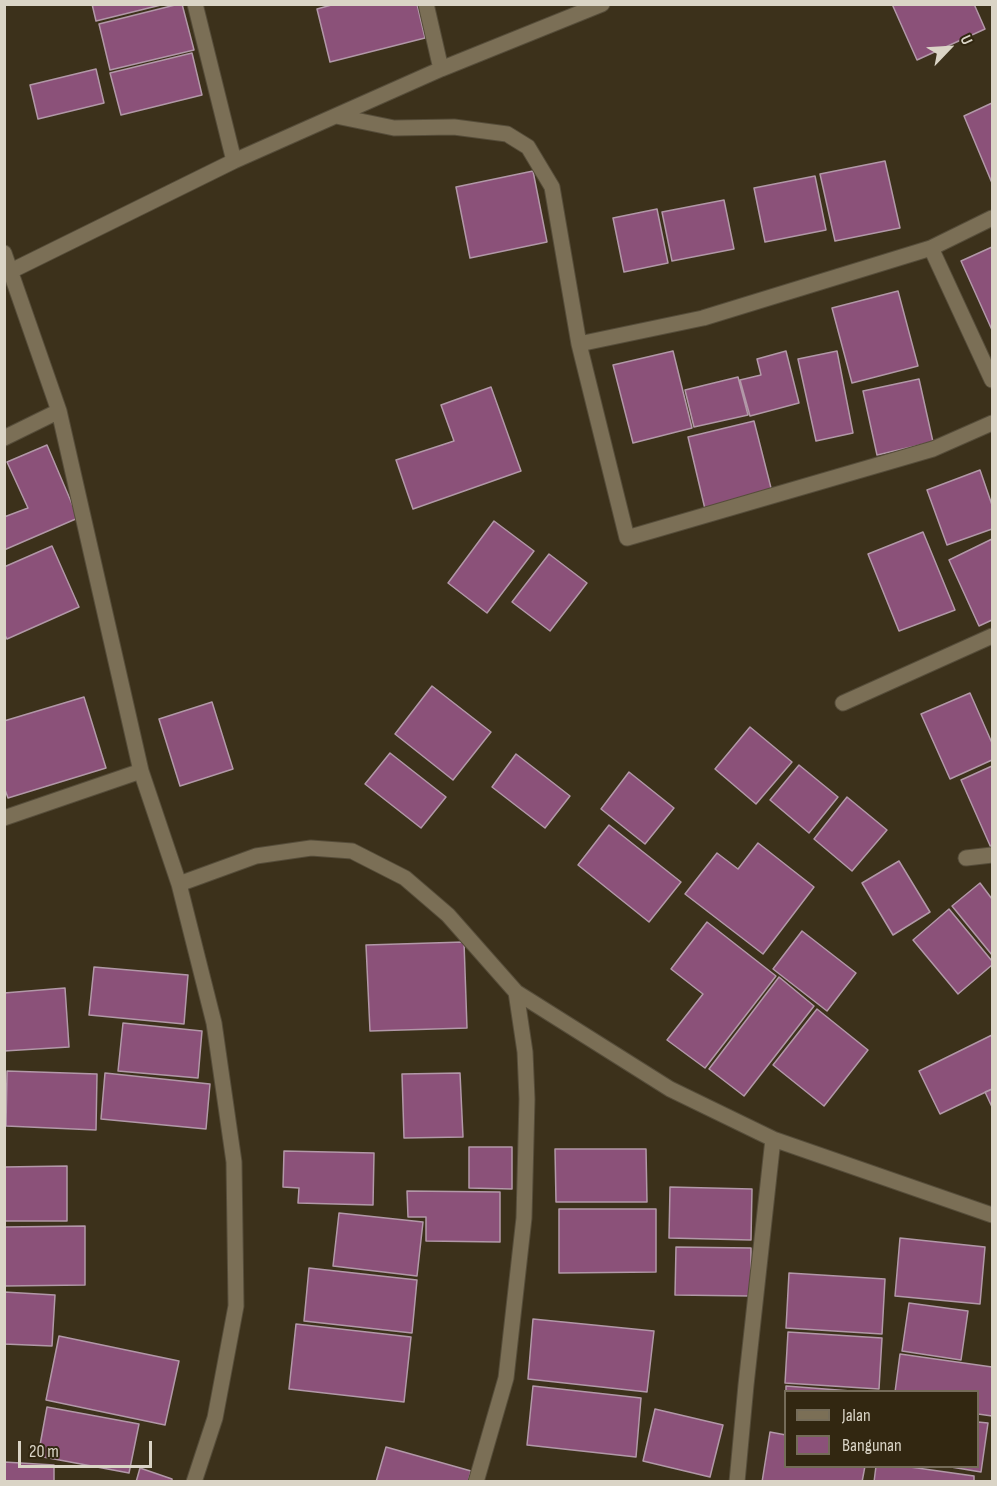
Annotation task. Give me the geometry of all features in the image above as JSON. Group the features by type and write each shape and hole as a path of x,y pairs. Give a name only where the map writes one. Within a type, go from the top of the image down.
{"street":[{"path":"195,4 234,161"},
{"path":"426,4 441,69"},
{"path":"11,271 234,161 441,69 602,4"},
{"path":"336,116 394,128 454,127 507,134 528,147 552,187 579,344 627,538 933,449 993,423"},
{"path":"579,344 703,318 931,248 993,218"},
{"path":"931,248 993,380"},
{"path":"4,253 58,411 141,771 179,884 214,1023 234,1162 236,1306 215,1418 194,1482"},
{"path":"4,438 58,411"},
{"path":"843,703 993,636"},
{"path":"4,818 141,771"},
{"path":"179,884 256,856 311,848 352,851 405,878 448,915 516,992 670,1089 773,1139 993,1215"},
{"path":"966,858 993,855"},
{"path":"476,1482 506,1378 524,1218 526,1064 516,992"},
{"path":"737,1482 773,1139"}],"building":[{"path":"92,4 165,4 96,21"},
{"path":"182,4 194,50 110,70 99,24"},
{"path":"335,4 417,4 425,38 330,62 317,9"},
{"path":"892,4 974,4 985,29 917,60"},
{"path":"192,53 202,95 121,115 110,73"},
{"path":"96,69 104,103 38,119 30,85"},
{"path":"992,103 992,183 964,116"},
{"path":"885,161 900,228 835,241 820,174"},
{"path":"533,171 547,242 470,258 456,187"},
{"path":"815,176 826,230 765,242 754,188"},
{"path":"724,200 734,249 672,261 662,212"},
{"path":"657,209 668,263 624,272 613,218"},
{"path":"992,247 992,330 961,261"},
{"path":"898,291 918,366 852,383 832,308"},
{"path":"673,351 692,428 633,443 613,365"},
{"path":"786,351 799,403 750,416 740,380 761,375 757,359"},
{"path":"837,351 853,433 816,441 798,359"},
{"path":"738,377 748,415 694,427 685,390"},
{"path":"919,379 933,442 877,455 863,391"},
{"path":"491,387 521,471 413,509 396,460 454,441 441,405"},
{"path":"754,421 772,492 705,509 688,437"},
{"path":"47,445 78,518 4,550 4,517 28,508 7,462"},
{"path":"980,470 992,505 992,529 947,545 927,490"},
{"path":"494,521 534,551 487,613 448,583"},
{"path":"923,532 955,610 899,631 868,554"},
{"path":"992,539 992,620 979,626 949,560"},
{"path":"52,546 79,607 7,639 4,634 4,567"},
{"path":"549,554 587,583 550,631 512,602"},
{"path":"432,686 491,732 453,780 395,734"},
{"path":"970,693 992,743 992,760 950,779 921,714"},
{"path":"84,697 106,768 8,798 4,787 4,721"},
{"path":"212,702 233,769 180,786 159,719"},
{"path":"750,727 792,762 756,804 715,769"},
{"path":"390,753 446,797 421,828 365,784"},
{"path":"516,754 570,796 545,828 492,787"},
{"path":"799,765 838,797 809,833 770,800"},
{"path":"992,766 992,850 961,780"},
{"path":"629,772 674,808 645,844 601,809"},
{"path":"847,797 887,830 852,871 814,839"},
{"path":"609,825 681,882 649,922 578,865"},
{"path":"758,843 814,887 763,954 685,894 717,853 738,869"},
{"path":"899,861 930,912 893,935 862,883"},
{"path":"980,883 992,899 992,955 952,906"},
{"path":"949,909 992,961 992,965 958,994 913,940"},
{"path":"707,922 776,976 705,1068 667,1040 703,994 671,969"},
{"path":"802,931 856,973 827,1011 773,969"},
{"path":"464,942 467,1028 370,1031 366,945"},
{"path":"94,967 188,975 184,1024 89,1015"},
{"path":"779,977 814,1006 744,1096 709,1069"},
{"path":"65,988 69,1047 4,1051 4,993"},
{"path":"817,1009 868,1050 824,1106 773,1065"},
{"path":"123,1023 202,1031 198,1078 118,1071"},
{"path":"992,1035 992,1089 940,1114 919,1071"},
{"path":"7,1071 97,1074 96,1130 6,1126"},
{"path":"105,1073 210,1084 206,1129 101,1119"},
{"path":"460,1073 463,1137 404,1138 402,1074"},
{"path":"992,1089 992,1107 985,1092"},
{"path":"469,1147 512,1147 512,1189 469,1188"},
{"path":"555,1149 646,1149 647,1202 556,1202"},
{"path":"284,1151 374,1153 373,1205 298,1203 299,1188 283,1187"},
{"path":"67,1166 67,1221 4,1221 4,1167"},
{"path":"670,1187 752,1189 751,1240 669,1238"},
{"path":"407,1191 500,1192 500,1242 426,1241 426,1217 408,1217"},
{"path":"559,1209 656,1209 656,1272 559,1273"},
{"path":"339,1213 423,1222 417,1276 333,1266"},
{"path":"85,1226 85,1285 4,1286 4,1227"},
{"path":"900,1238 985,1247 980,1304 895,1296"},
{"path":"676,1247 751,1248 751,1296 675,1295"},
{"path":"309,1268 417,1280 412,1333 304,1321"},
{"path":"789,1273 885,1279 882,1334 786,1328"},
{"path":"4,1292 55,1295 52,1346 4,1344"},
{"path":"909,1303 968,1311 961,1360 902,1351"},
{"path":"533,1319 654,1331 647,1392 528,1379"},
{"path":"296,1324 411,1337 404,1402 289,1389"},
{"path":"788,1332 882,1338 879,1389 785,1383"},
{"path":"59,1336 179,1361 165,1425 46,1400"},
{"path":"900,1354 992,1367 992,1416 979,1414 979,1390 895,1390"},
{"path":"533,1386 641,1398 636,1457 527,1445"},
{"path":"786,1386 838,1390 786,1390"},
{"path":"47,1407 139,1424 129,1473 38,1456"},
{"path":"655,1409 723,1425 710,1477 643,1461"},
{"path":"979,1422 988,1423 981,1472 957,1468 979,1468"},
{"path":"770,1432 784,1435 784,1468 865,1468 862,1482 762,1482"},
{"path":"386,1447 471,1471 468,1482 376,1482"},
{"path":"4,1462 54,1465 54,1482 4,1482"},
{"path":"140,1468 172,1479 172,1482 136,1482"},
{"path":"876,1468 917,1468 974,1476 974,1482 874,1482"}]}
